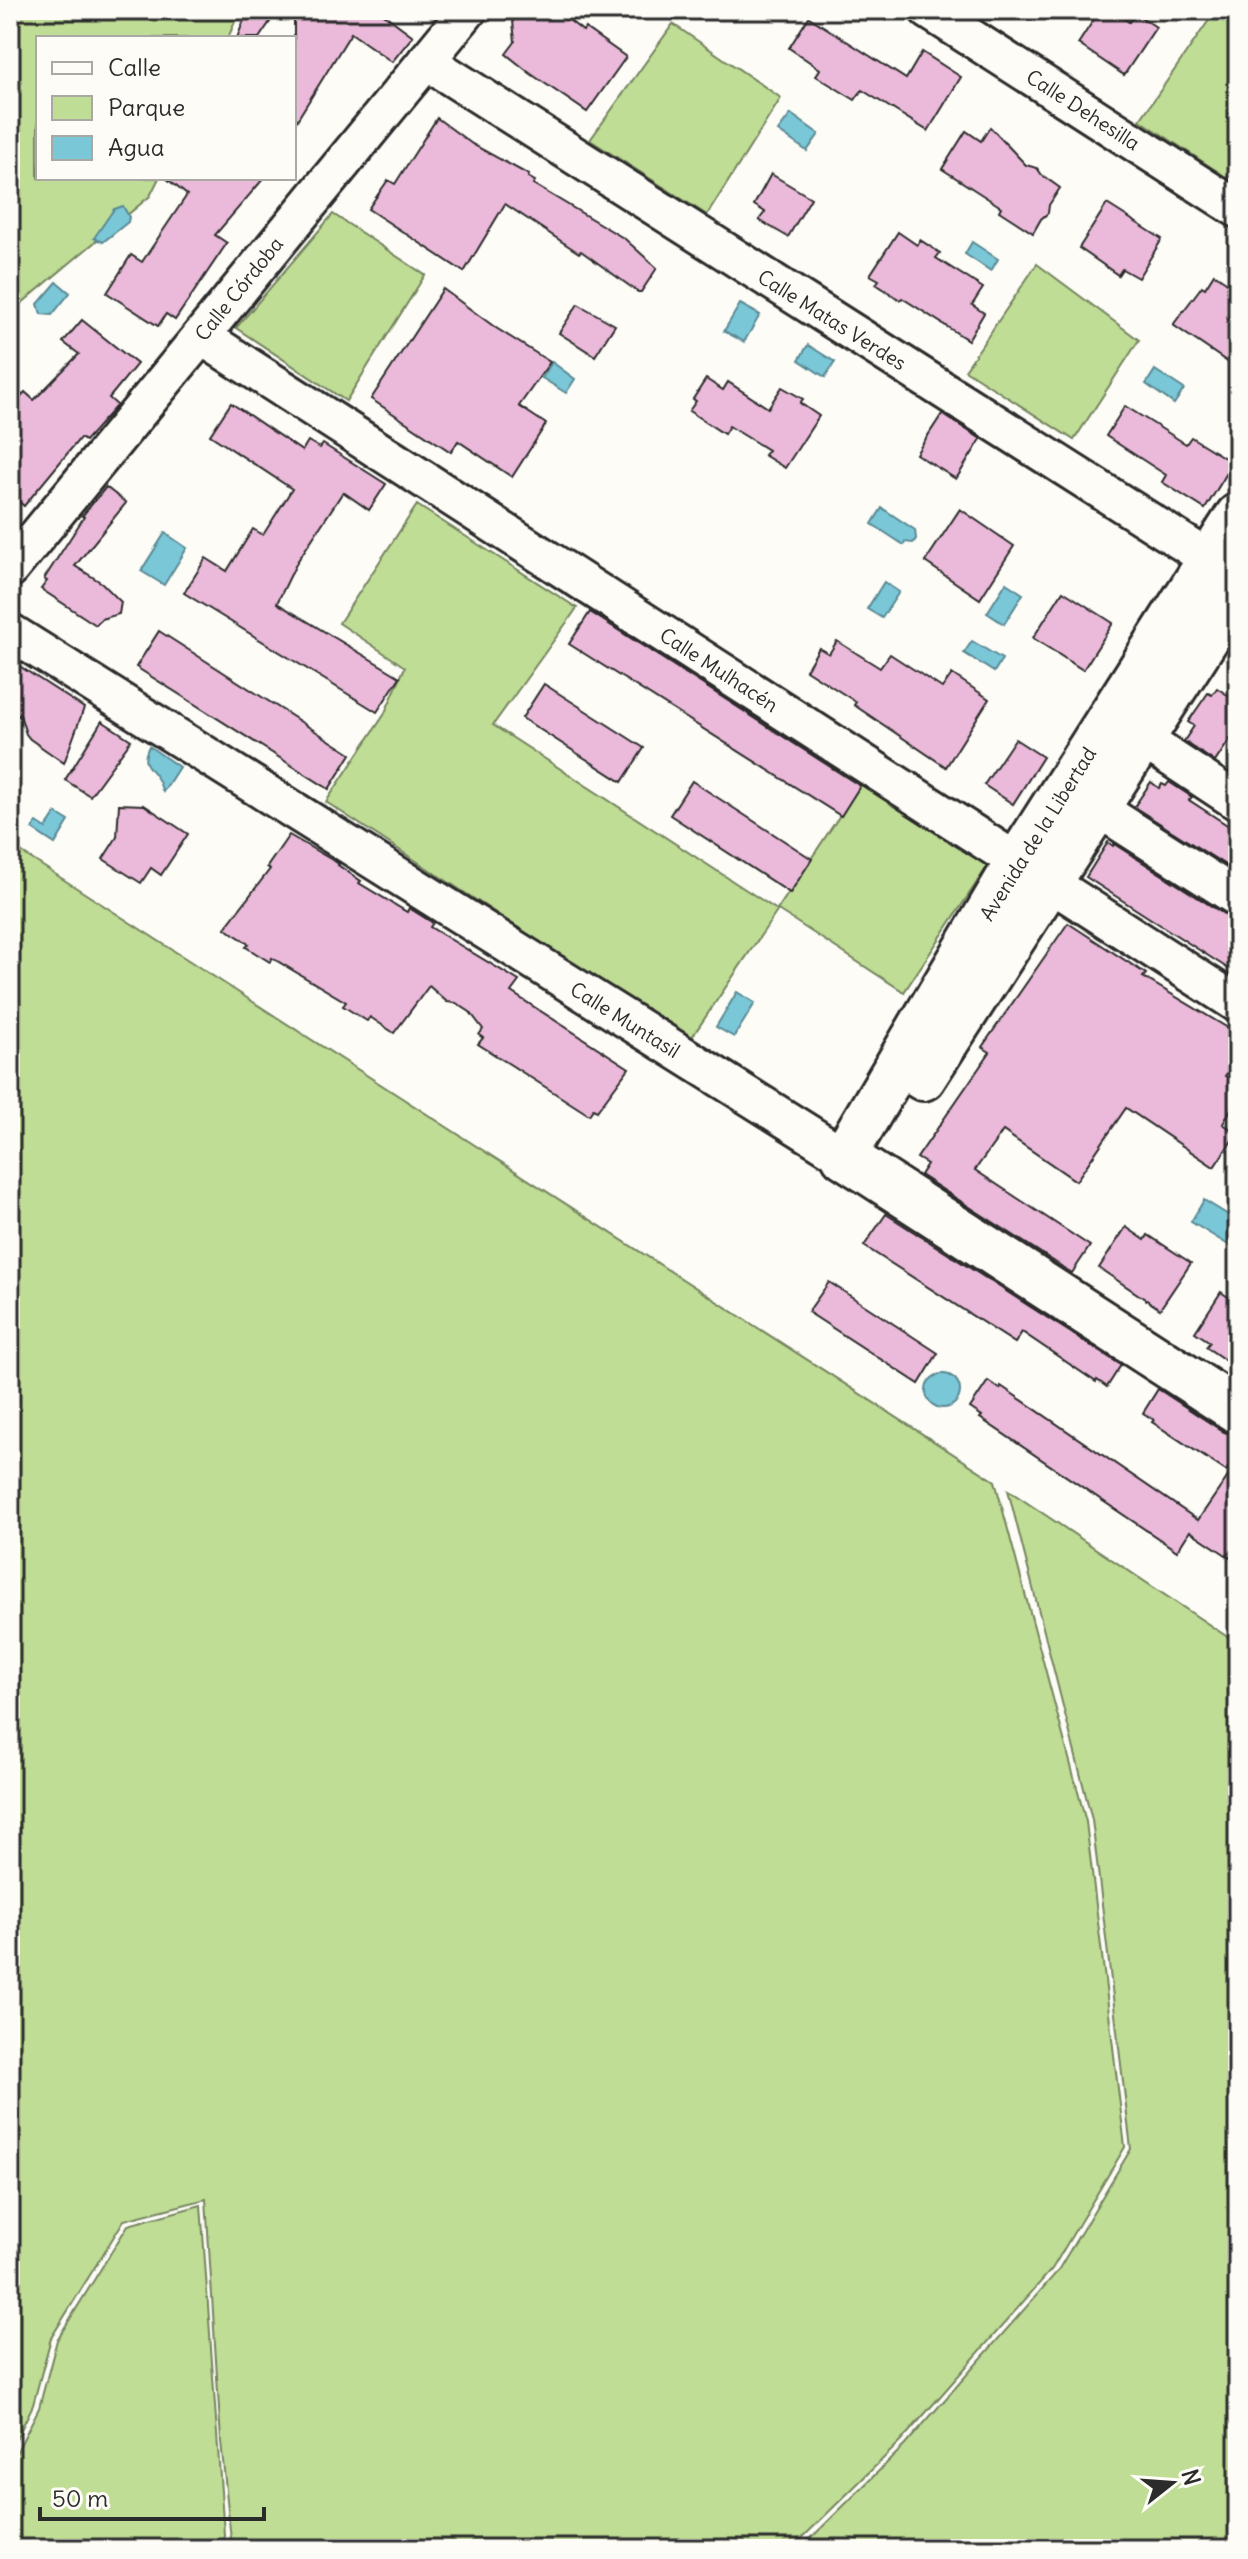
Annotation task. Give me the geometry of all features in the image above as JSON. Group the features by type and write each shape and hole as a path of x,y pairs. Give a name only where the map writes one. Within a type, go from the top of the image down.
{"street":[{"name":"Calle Córdoba","path":"10,569 468,10"},
{"name":"Calle Dehesilla","path":"928,10 1238,209"},
{"name":"Calle Matas Verdes","path":"426,61 1229,576"},
{"name":"Calle Mulhacén","path":"201,336 1238,1004"},
{"name":"Avenida de la Libertad","path":"1034,872 1096,807 1141,738 1229,576 1238,516"},
{"name":"Avenida de la Libertad","path":"856,1164 1034,872 1229,576"},
{"name":"Calle Muntasil","path":"10,632 856,1164 1238,1411"},
{"path":"1141,738 1238,802"},
{"path":"1096,807 1238,898"}],"green space":[{"path":"10,10 240,10 229,36 36,36 36,180 158,180 150,196 10,313"},
{"path":"1216,10 1238,10 1238,185 1140,120"},
{"path":"673,24 781,98 707,215 590,140"},
{"path":"333,214 425,275 346,401 236,328"},
{"path":"1037,264 1139,340 1074,440 965,370"},
{"path":"417,505 577,608 493,725 777,910 866,776 993,858 904,992 778,910 690,1040 326,802 384,715 405,667 339,623"},
{"path":"10,845 995,1481 1086,1822 1125,2147 1052,2269 901,2441 791,2549 232,2549 221,2441 206,2199 124,2220 51,2338 33,2405 10,2452"},
{"path":"1008,1490 1238,1644 1238,2549 800,2549 905,2445 1057,2272 1131,2149 1092,1820"},
{"path":"201,2205 225,2549 10,2549 10,2465 39,2408 57,2340 128,2225"}],"water":[{"path":"791,114 819,134 807,151 778,131"},
{"path":"123,206 129,217 128,222 103,242 94,238 114,209"},
{"path":"972,242 998,259 991,271 965,254"},
{"path":"57,282 70,293 52,315 41,314 38,304"},
{"path":"740,304 760,315 744,342 724,331"},
{"path":"808,345 835,362 825,377 799,360"},
{"path":"552,362 575,379 566,393 542,378"},
{"path":"1155,370 1184,389 1174,404 1146,384"},
{"path":"882,508 915,530 913,543 905,542 904,545 872,524"},
{"path":"165,533 187,548 164,585 141,571"},
{"path":"884,582 899,592 882,618 867,609"},
{"path":"1006,583 1023,594 1004,624 987,613"},
{"path":"972,641 1002,659 994,672 964,653"},
{"path":"149,746 179,767 163,792 145,761"},
{"path":"56,813 69,821 55,844 32,829 37,822 46,828"},
{"path":"737,992 755,1003 734,1037 716,1027"},
{"path":"1204,1200 1238,1221 1238,1245 1235,1249 1191,1222"},
{"path":"943,1374 955,1379 960,1391 955,1403 943,1408 931,1403 926,1391 931,1379"}],"building":[{"path":"248,10 278,10 260,36 238,36"},
{"path":"294,10 378,10 413,36 392,62 351,33 296,122"},
{"path":"512,10 556,10 626,57 587,112 506,54 515,42"},
{"path":"1100,10 1112,10 1129,22 1135,13 1156,27 1124,75 1078,44"},
{"path":"809,17 906,79 922,52 961,77 928,131 862,90 855,100 816,76 820,69 789,48"},
{"path":"437,118 472,144 529,175 535,181 533,184 625,239 657,268 641,292 505,204 464,272 368,209 388,180 395,184"},
{"path":"990,127 1026,165 1037,168 1060,188 1049,205 1048,213 1033,233 999,211 1001,207 942,169 966,131 981,141"},
{"path":"771,174 811,198 788,237 759,220 765,212 754,205"},
{"path":"168,180 262,180 215,235 227,243 175,320 166,314 158,326 107,293 131,255 142,262 187,195"},
{"path":"1107,204 1162,239 1138,278 1122,269 1118,275 1079,248"},
{"path":"898,232 917,245 920,240 940,253 936,258 983,288 972,305 984,313 968,340 902,298 900,300 876,284 879,280 870,275"},
{"path":"1214,274 1238,290 1238,369 1173,325"},
{"path":"443,289 550,362 519,406 546,424 512,477 458,441 451,452 371,399"},
{"path":"578,304 615,325 595,356 559,333"},
{"path":"82,320 137,364 109,398 117,405 85,441 80,438 24,506 10,494 10,410 25,392 34,400 79,354 63,342"},
{"path":"706,379 723,390 728,382 768,408 782,387 803,399 800,403 819,416 785,468 764,455 768,450 729,426 724,434 689,411"},
{"path":"231,403 302,451 308,441 320,448 323,444 386,484 369,510 343,492 297,562 277,603 400,677 377,712 184,593 206,558 227,571 253,529 263,535 292,489 210,435"},
{"path":"1125,406 1186,444 1191,437 1233,463 1205,509 1162,482 1166,475 1106,436"},
{"path":"942,414 981,439 956,479 916,454"},
{"path":"106,487 126,503 75,566 102,583 121,602 119,614 101,619 96,625 41,589 82,516"},
{"path":"960,509 1014,546 980,599 925,562"},
{"path":"1063,591 1113,623 1083,670 1033,638"},
{"path":"590,612 860,786 841,816 569,644"},
{"path":"159,631 351,754 329,789 136,667"},
{"path":"837,641 880,668 890,654 942,688 952,674 989,699 946,767 806,670 819,648 829,654"},
{"path":"10,660 84,708 64,763 30,739 20,715 10,718"},
{"path":"544,684 644,748 622,782 522,718"},
{"path":"1217,688 1238,702 1238,727 1215,762 1184,741 1194,726 1188,722 1208,693 1212,695"},
{"path":"102,721 131,740 90,796 65,780"},
{"path":"1015,739 1043,757 1013,804 984,785"},
{"path":"692,781 812,859 790,893 670,815"},
{"path":"1151,782 1159,788 1169,782 1192,797 1189,800 1238,832 1238,873 1134,807"},
{"path":"119,804 144,805 188,834 161,875 151,868 141,883 103,859 117,837"},
{"path":"289,835 339,864 361,881 359,883 407,912 409,908 433,923 430,927 519,981 511,992 629,1068 597,1111 593,1109 589,1115 478,1044 483,1038 479,1035 483,1029 470,1012 456,1003 447,1002 429,986 394,1033 370,1017 367,1021 343,1006 346,1002 272,958 270,962 246,947 249,944 225,928 270,869 267,867"},
{"path":"1108,842 1227,916 1238,919 1238,975 1086,877"},
{"path":"1068,923 1146,974 1143,977 1238,1034 1238,1057 1225,1076 1238,1085 1238,1096 1223,1124 1237,1133 1214,1167 1126,1108 1076,1181 1003,1131 975,1170 1090,1246 1072,1273 920,1175 927,1164 917,1158 990,1052 982,1047"},
{"path":"886,1214 1121,1365 1107,1387 1022,1332 1015,1343 864,1246"},
{"path":"1126,1227 1145,1240 1148,1235 1191,1263 1160,1309 1099,1268"},
{"path":"829,1282 938,1353 919,1384 808,1312"},
{"path":"1221,1292 1238,1304 1238,1369 1206,1347 1210,1342 1195,1332"},
{"path":"988,1381 1000,1389 1001,1386 1198,1520 1238,1462 1238,1563 1190,1531 1177,1551 980,1418 982,1416 970,1408"},
{"path":"1158,1389 1224,1432 1238,1436 1238,1453 1226,1471 1143,1413"}]}
